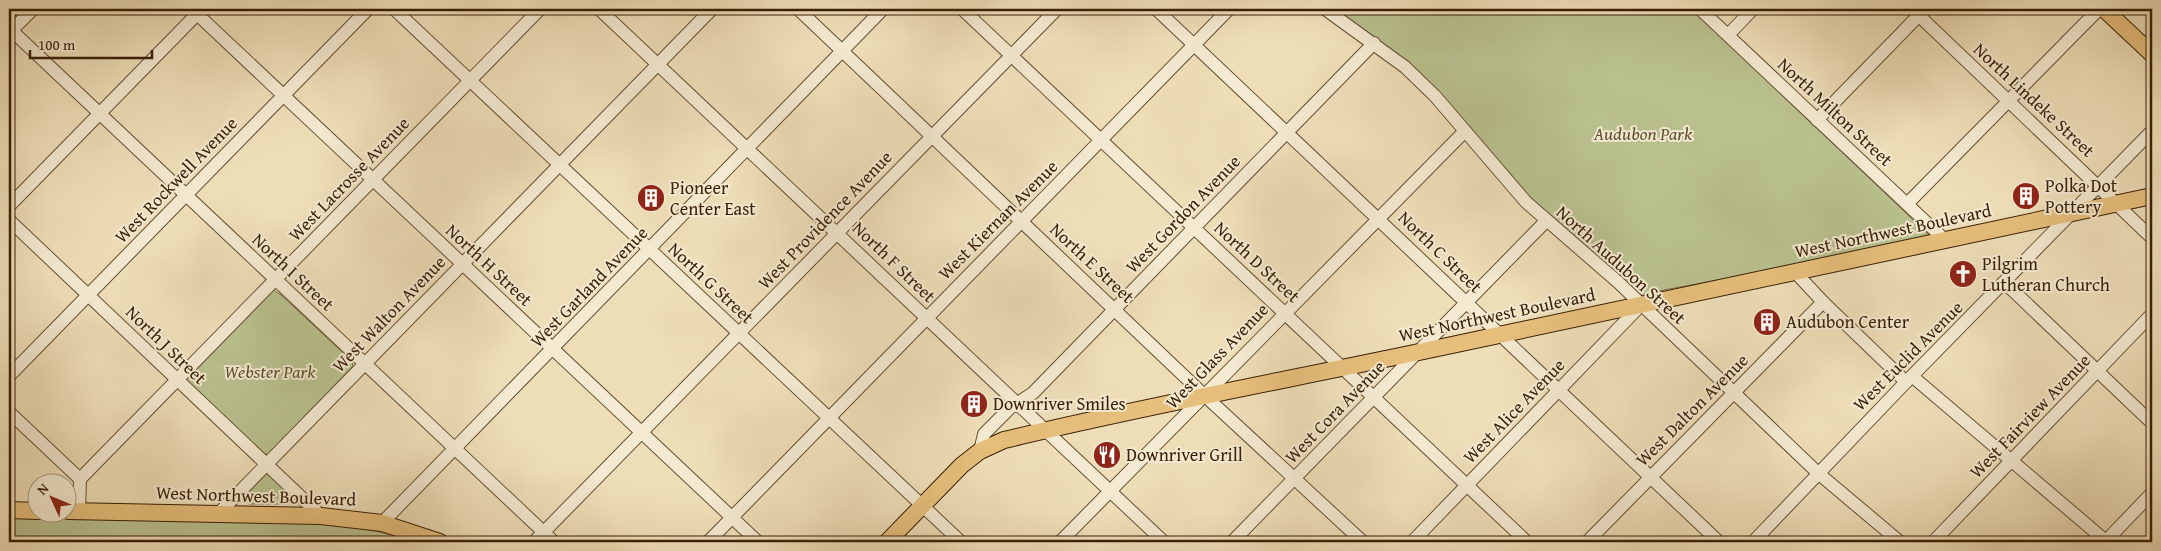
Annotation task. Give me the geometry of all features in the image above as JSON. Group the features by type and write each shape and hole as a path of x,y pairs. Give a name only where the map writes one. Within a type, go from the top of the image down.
{"main road":[{"path":"2104,9 2152,54"},
{"name":"West Northwest Boulevard","path":"887,542 962,465 980,451 1004,440 1204,395 1796,273 2152,196"},
{"path":"9,510 28,511"},
{"name":"West Northwest Boulevard","path":"78,512 321,516 382,524 440,542"}],"street":[{"path":"10,31 32,9"},
{"name":"West Rockwell Avenue","path":"9,376 368,9"},
{"name":"North G Street","path":"394,9 961,542"},
{"name":"West Lacrosse Avenue","path":"80,479 540,9"},
{"name":"North F Street","path":"599,9 838,232 1164,542"},
{"name":"West Walton Avenue","path":"218,514 712,9"},
{"name":"North E Street","path":"798,9 1021,222 1115,308 1204,395 1363,542"},
{"name":"West Garland Avenue","path":"382,524 883,9"},
{"name":"North D Street","path":"962,9 1527,542"},
{"name":"West Providence Avenue","path":"534,542 1057,9"},
{"name":"North C Street","path":"1156,9 1378,216 1500,335 1719,542"},
{"name":"West Kiernan Avenue","path":"708,542 1229,9"},
{"name":"North Audubon Street","path":"1325,9 1405,67 1435,96 1507,181 1546,221 1598,264 1818,473 1900,542"},
{"name":"North Milton Street","path":"1700,9 1946,240"},
{"path":"1728,35 1753,9"},
{"path":"1907,204 2099,9"},
{"path":"9,206 199,11"},
{"name":"North H Street","path":"199,11 283,96 758,542"},
{"path":"1817,120 1918,11"},
{"name":"North Lindeke Street","path":"1918,11 2008,101 2099,185 2152,238"},
{"name":"North I Street","path":"10,31 554,542"},
{"name":"West Gordon Avenue","path":"980,451 984,434 1010,408 1033,393 1374,43"},
{"name":"West Glass Avenue","path":"1060,542 1378,216 1465,131"},
{"name":"West Euclid Avenue","path":"1753,542 2152,131"},
{"name":"North J Street","path":"9,220 321,516"},
{"name":"West Cora Avenue","path":"1232,542 1546,221"},
{"path":"1796,273 1823,302 1910,380 2011,461 2106,542 2152,493"},
{"path":"2005,283 2152,423"},
{"name":"West Dalton Avenue","path":"1587,542 1823,302"},
{"name":"West Alice Avenue","path":"1412,542 1642,305"},
{"name":"West Fairview Avenue","path":"1933,542 2152,314"},
{"path":"9,412 80,479 78,488"}],"green space":[{"name":"Audubon Park","path":"1329,9 1692,9 1930,236 1794,266 1637,295 1514,185 1443,99"},
{"name":"Webster Park","path":"273,290 281,295 352,361 353,366 268,454 263,454 187,383 186,379"},
{"path":"267,473 288,493 286,504 249,504 243,497"},
{"path":"9,517 28,517 28,524 78,524 78,518 314,523 365,529 390,534 414,542 9,542"}],"place":[{"name":"Polka Dot Pottery","path":"2026,196"},
{"name":"Pioneer Center East","path":"651,198"},
{"name":"Pilgrim Lutheran Church","path":"1963,274"},
{"name":"Audubon Center","path":"1767,322"},
{"name":"Downriver Smiles","path":"974,404"},
{"name":"Downriver Grill","path":"1107,455"}]}
